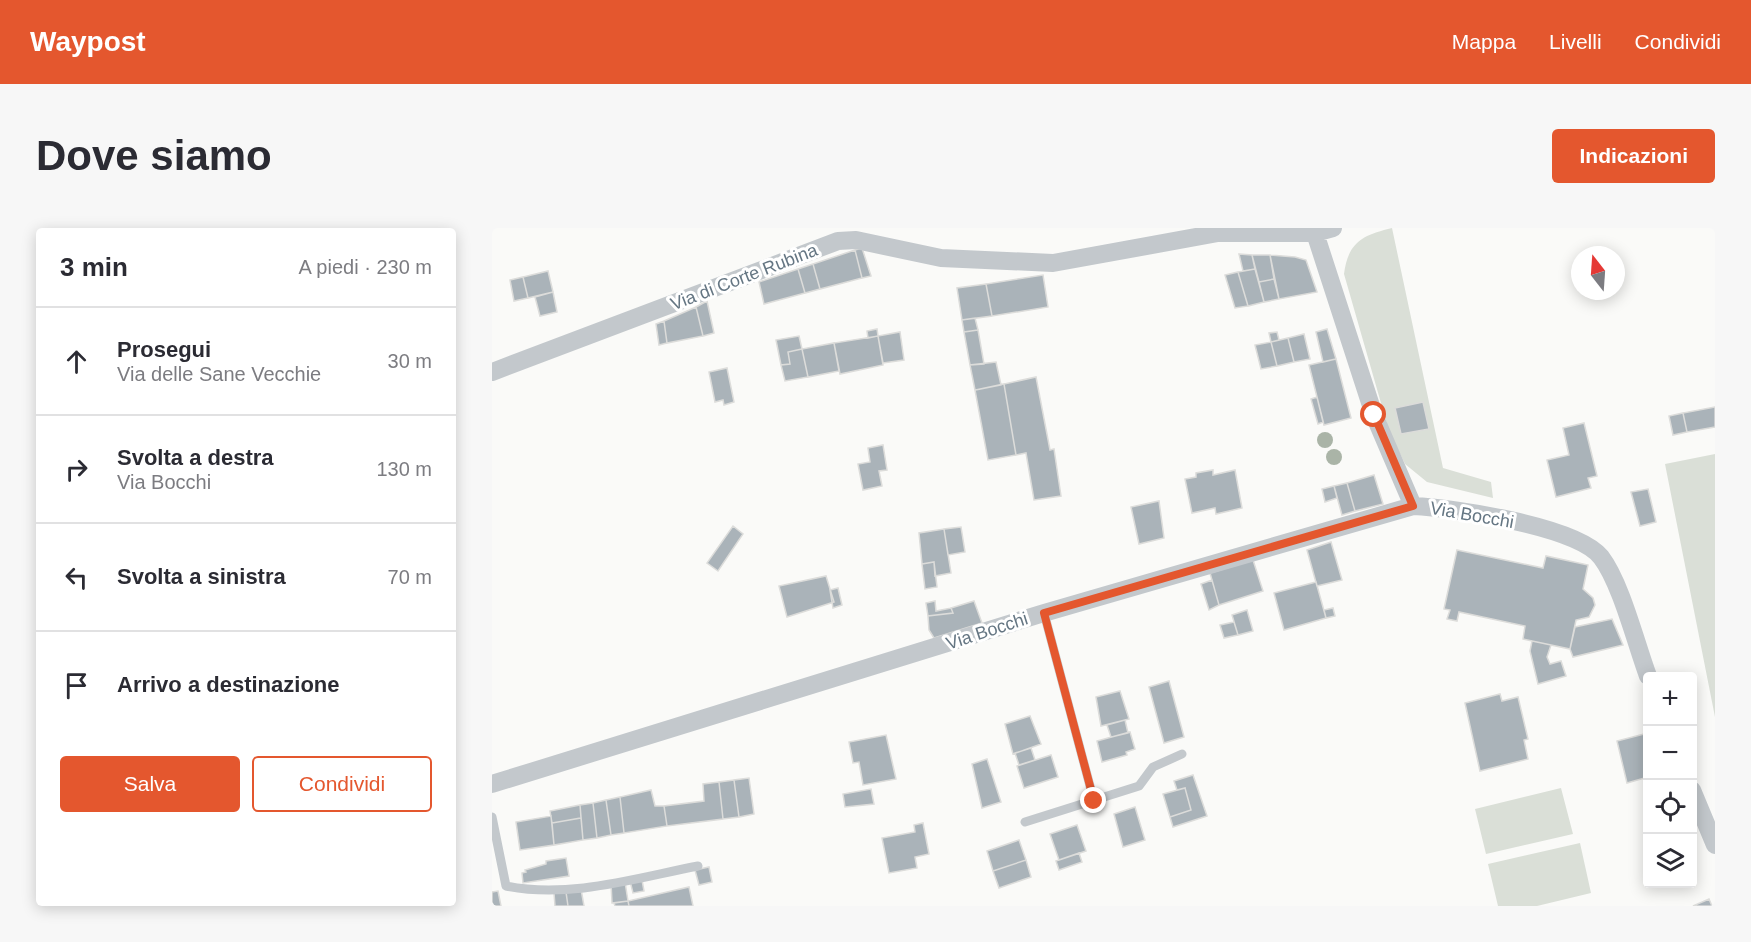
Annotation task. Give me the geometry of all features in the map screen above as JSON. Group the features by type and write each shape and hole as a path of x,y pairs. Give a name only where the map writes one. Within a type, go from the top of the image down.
{"street":[{"name":"Via di Corte Rubina","path":"492,372 838,241 856,240 940,258 1053,263 1216,231 1315,232 1333,228"},
{"path":"1315,232 1374,415 1413,506"},
{"name":"Via Bocchi","path":"492,784 1044,613 1413,506 1442,507 1511,520 1575,540 1600,556 1615,584 1647,672"},
{"path":"1697,802 1715,845"}],"lane":[{"path":"1044,613 1094,801"},
{"path":"1025,822 1139,786 1153,767 1182,754"},
{"path":"492,818 506,886 536,892 600,885 698,867"}],"shaded area":[{"path":"1392,228 1443,468 1491,482 1493,498 1427,482 1405,464 1389,431 1344,274 1353,247 1365,237"},
{"path":"1715,454 1715,717 1665,464"},
{"path":"1561,788 1573,834 1486,854 1475,809"},
{"path":"1580,843 1591,893 1537,906 1498,906 1488,864"}],"building":[{"path":"862,248 871,276 862,278 855,250"},
{"path":"855,250 862,278 820,289 813,264"},
{"path":"1239,254 1252,255 1255,269 1243,271"},
{"path":"1252,255 1270,255 1274,279 1259,282"},
{"path":"1270,255 1306,260 1317,292 1279,299"},
{"path":"813,264 820,289 805,293 798,269"},
{"path":"798,269 805,293 764,304 759,282"},
{"path":"1255,269 1264,302 1248,306 1238,272"},
{"path":"548,271 553,292 528,298 523,277"},
{"path":"1238,272 1248,306 1235,308 1225,275"},
{"path":"1043,275 1048,307 992,316 986,284"},
{"path":"523,277 528,298 514,301 510,280"},
{"path":"1274,279 1279,299 1264,302 1259,282"},
{"path":"986,284 992,316 962,320 957,288"},
{"path":"553,292 557,312 540,316 535,297"},
{"path":"707,301 714,333 703,336 696,307"},
{"path":"696,307 703,336 667,343 664,321"},
{"path":"975,318 978,330 964,332 962,320"},
{"path":"664,321 667,343 659,345 656,324"},
{"path":"877,329 878,336 868,338 867,331"},
{"path":"1327,329 1336,359 1323,362 1316,332"},
{"path":"978,330 984,364 970,365 964,332"},
{"path":"900,332 904,360 883,363 878,336"},
{"path":"1277,332 1279,340 1271,342 1269,333"},
{"path":"1304,334 1310,359 1294,362 1288,338"},
{"path":"799,336 802,349 788,352 790,364 781,365 776,340"},
{"path":"878,336 883,365 840,374 834,343"},
{"path":"1288,338 1294,362 1277,366 1271,342"},
{"path":"1271,342 1277,366 1261,369 1255,345"},
{"path":"834,343 839,371 808,377 802,349"},
{"path":"802,349 808,377 785,381 781,365 790,364 788,352"},
{"path":"1336,359 1351,418 1324,425 1309,365"},
{"path":"996,362 1001,385 975,390 970,365"},
{"path":"727,368 734,402 724,405 723,400 715,402 709,372"},
{"path":"1036,377 1050,450 1054,449 1061,496 1034,500 1026,453 1016,455 1004,384"},
{"path":"1004,384 1016,455 988,460 975,390"},
{"path":"1317,397 1323,422 1318,424 1311,399"},
{"path":"1423,402 1429,429 1401,434 1395,408"},
{"path":"1715,407 1715,427 1687,432 1683,413"},
{"path":"1683,413 1687,432 1673,435 1669,416"},
{"path":"1584,423 1597,476 1588,478 1591,488 1556,497 1547,460 1569,455 1563,428"},
{"path":"883,445 887,470 879,471 882,486 863,490 858,464 870,462 868,448"},
{"path":"1213,470 1213,475 1235,470 1242,508 1216,514 1215,508 1192,513 1185,479 1196,477 1196,473"},
{"path":"1374,475 1383,504 1355,511 1347,483"},
{"path":"1347,483 1355,511 1342,515 1334,486"},
{"path":"1334,486 1337,498 1325,502 1322,489"},
{"path":"1648,489 1656,522 1640,526 1631,492"},
{"path":"1159,501 1164,538 1139,544 1131,507"},
{"path":"733,526 743,534 718,571 707,563"},
{"path":"961,527 965,552 948,555 944,529"},
{"path":"944,529 951,573 935,576 934,562 922,564 919,533"},
{"path":"1331,542 1342,580 1317,586 1307,550"},
{"path":"1457,550 1543,568 1546,556 1588,565 1583,589 1593,598 1595,605 1589,617 1576,620 1570,649 1523,639 1525,626 1459,612 1457,621 1447,619 1450,610 1444,609"},
{"path":"1253,560 1263,591 1219,605 1210,573"},
{"path":"934,562 937,587 925,589 922,564"},
{"path":"826,576 834,602 787,617 779,586"},
{"path":"1212,580 1219,605 1209,610 1201,584"},
{"path":"1316,582 1326,618 1284,630 1274,593"},
{"path":"838,588 842,605 833,608 830,590"},
{"path":"935,601 936,611 951,608 953,613 928,616 926,603"},
{"path":"974,601 982,623 934,638 929,630 928,616 953,613 951,608"},
{"path":"1333,608 1335,616 1326,618 1324,610"},
{"path":"1247,610 1253,631 1238,635 1232,615"},
{"path":"1612,619 1623,645 1573,657 1570,649 1575,627"},
{"path":"1234,622 1238,635 1224,638 1220,625"},
{"path":"1532,641 1551,645 1547,657 1550,664 1561,661 1566,676 1538,684 1530,651"},
{"path":"1169,681 1184,737 1164,743 1149,687"},
{"path":"1120,691 1129,719 1101,726 1096,697"},
{"path":"1500,694 1502,701 1518,697 1528,739 1524,740 1528,759 1480,771 1465,703"},
{"path":"1030,716 1041,744 1013,754 1005,724"},
{"path":"1125,720 1128,733 1111,737 1107,725"},
{"path":"1130,732 1135,749 1126,752 1127,755 1102,762 1097,741"},
{"path":"1643,734 1643,778 1627,783 1617,741"},
{"path":"886,735 896,779 863,785 859,762 853,763 849,742"},
{"path":"1031,748 1035,760 1019,765 1015,753"},
{"path":"1051,755 1058,777 1024,788 1017,766"},
{"path":"987,759 1001,802 982,808 972,764"},
{"path":"1193,775 1207,816 1173,827 1170,817 1191,810 1185,788 1177,790 1174,781"},
{"path":"749,778 754,814 739,817 734,780"},
{"path":"734,780 739,817 723,819 719,782"},
{"path":"719,782 723,819 667,826 664,806 704,801 703,784"},
{"path":"1185,788 1191,810 1170,817 1163,794"},
{"path":"871,789 874,804 845,807 843,794"},
{"path":"651,790 655,806 664,806 667,826 624,833 620,797"},
{"path":"620,797 624,833 611,835 606,800"},
{"path":"606,800 611,835 597,838 593,803"},
{"path":"593,803 597,838 583,840 580,805"},
{"path":"580,805 581,818 552,823 550,811"},
{"path":"1135,807 1145,840 1123,847 1114,814"},
{"path":"551,816 554,845 520,850 516,822"},
{"path":"581,818 583,840 554,845 552,823"},
{"path":"923,823 929,854 915,857 917,868 889,873 882,838 915,832 914,825"},
{"path":"1077,825 1086,851 1059,860 1050,834"},
{"path":"1019,840 1026,860 993,871 987,851"},
{"path":"1079,853 1082,862 1059,870 1056,861"},
{"path":"566,858 569,876 523,883 522,873 526,872 525,870 546,864 546,861"},
{"path":"1026,860 1031,877 999,888 993,871"},
{"path":"709,867 712,882 699,885 695,870"},
{"path":"642,880 644,891 633,893 630,881"},
{"path":"625,882 628,901 612,903 611,883"},
{"path":"689,887 693,906 629,906 628,901"},
{"path":"581,889 584,906 568,906 566,892"},
{"path":"498,891 501,906 492,906 492,892"},
{"path":"566,892 568,906 555,906 554,893"},
{"path":"1709,899 1712,906 1693,906"},
{"path":"628,901 629,906 615,906 614,903"}],"route":[{"path":"1094,801 1044,613 1413,506 1374,415"}]}
